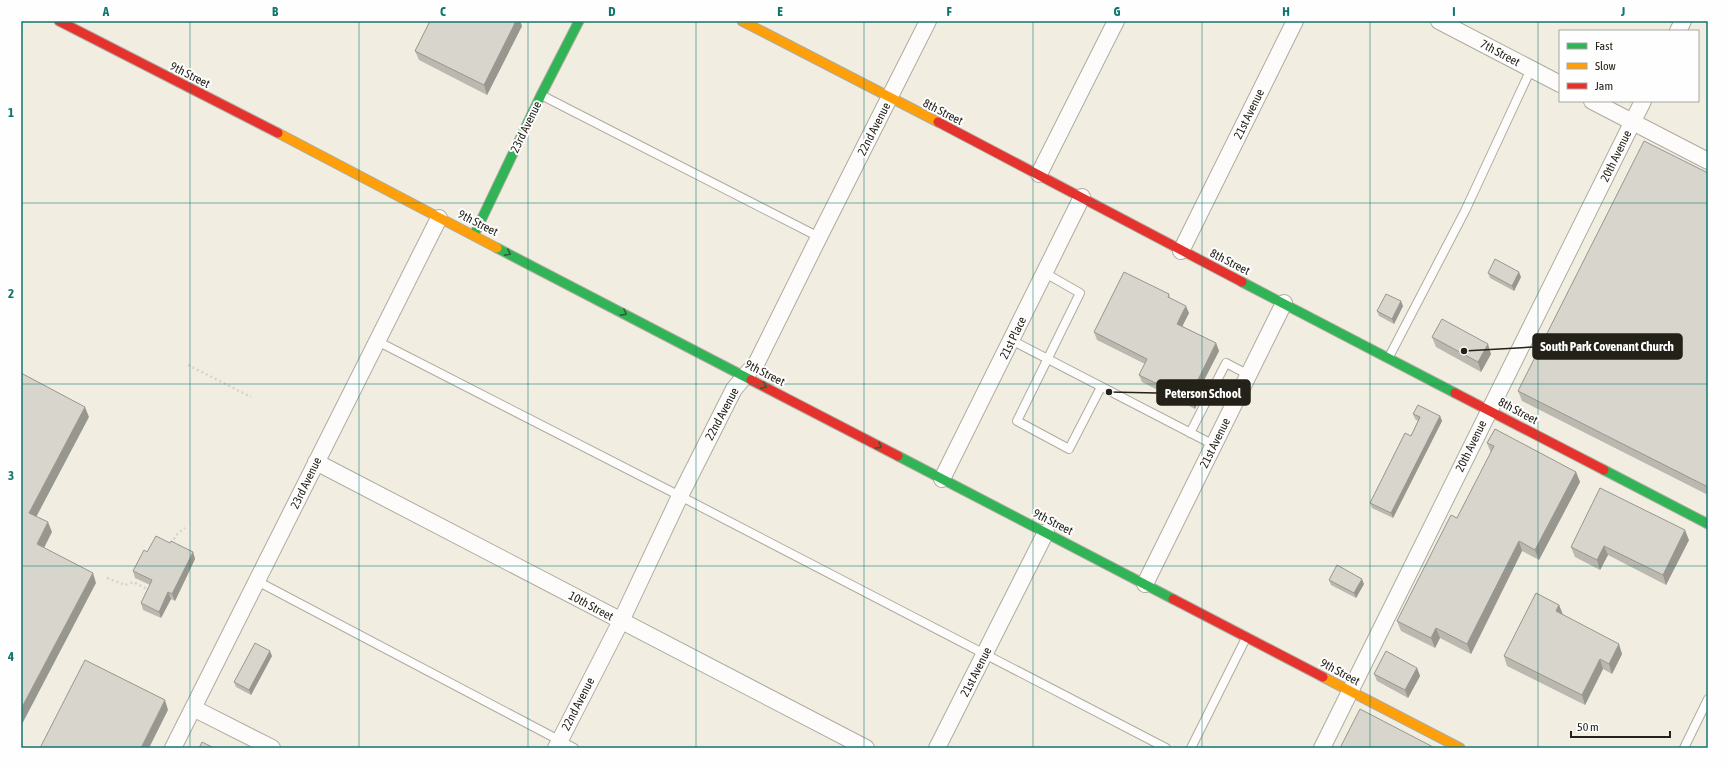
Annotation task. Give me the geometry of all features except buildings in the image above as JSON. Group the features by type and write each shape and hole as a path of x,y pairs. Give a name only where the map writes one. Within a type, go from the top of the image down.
{"street":[{"name":"9th Street","path":"59,21 329,159 439,218 1247,636 1460,748"},
{"name":"23rd Avenue","path":"474,235 541,95 580,21"},
{"name":"8th Street","path":"742,21 1039,174 1182,251 1708,524"},
{"name":"22nd Avenue","path":"558,744 734,389 757,362 928,21"},
{"path":"1039,174 1116,21"},
{"name":"21st Avenue","path":"1182,251 1295,21"},
{"name":"7th Street","path":"1439,21 1559,83"},
{"path":"1678,30 1683,21"},
{"path":"1594,102 1708,161"},
{"name":"20th Avenue","path":"1322,748 1642,102"},
{"name":"21st Place","path":"942,479 1082,197"},
{"name":"23rd Avenue","path":"173,748 439,218"},
{"name":"21st Avenue","path":"1145,584 1284,303"},
{"name":"10th Street","path":"316,462 866,748"},
{"name":"21st Avenue","path":"937,748 1046,532"},
{"path":"194,708 272,748"}],"lane":[{"path":"1389,358 1465,211 1531,69"},
{"path":"541,95 819,237"},
{"path":"1045,273 1080,293 1017,421 1069,449 1101,387"},
{"path":"1011,340 1214,445"},
{"path":"377,342 680,496 1166,748"},
{"path":"1190,433 1226,362 1249,375"},
{"path":"257,581 558,744 574,748"},
{"path":"1191,748 1247,636"},
{"path":"1684,748 1708,699"}],"path":[{"path":"188,365 251,397"},
{"path":"169,549 176,535 185,528"},
{"path":"107,578 125,585 133,582 148,590 152,583"}],"traffic: fast":[{"path":"474,235 541,95 579,21"},
{"path":"497,248 751,380"},
{"path":"1242,282 1455,393"},
{"path":"898,456 1173,599"},
{"path":"1604,470 1708,524"}],"traffic: slow":[{"path":"742,21 938,122"},
{"path":"278,133 497,248"},
{"path":"1323,677 1460,748"}],"traffic: jam":[{"path":"59,21 278,133"},
{"path":"938,122 1242,282"},
{"path":"751,380 898,456"},
{"path":"1455,393 1604,470"},
{"path":"1173,599 1323,677"}],"place":[{"name":"South Park Covenant Church","path":"1464,351"},
{"name":"Peterson School","path":"1109,392"}]}
